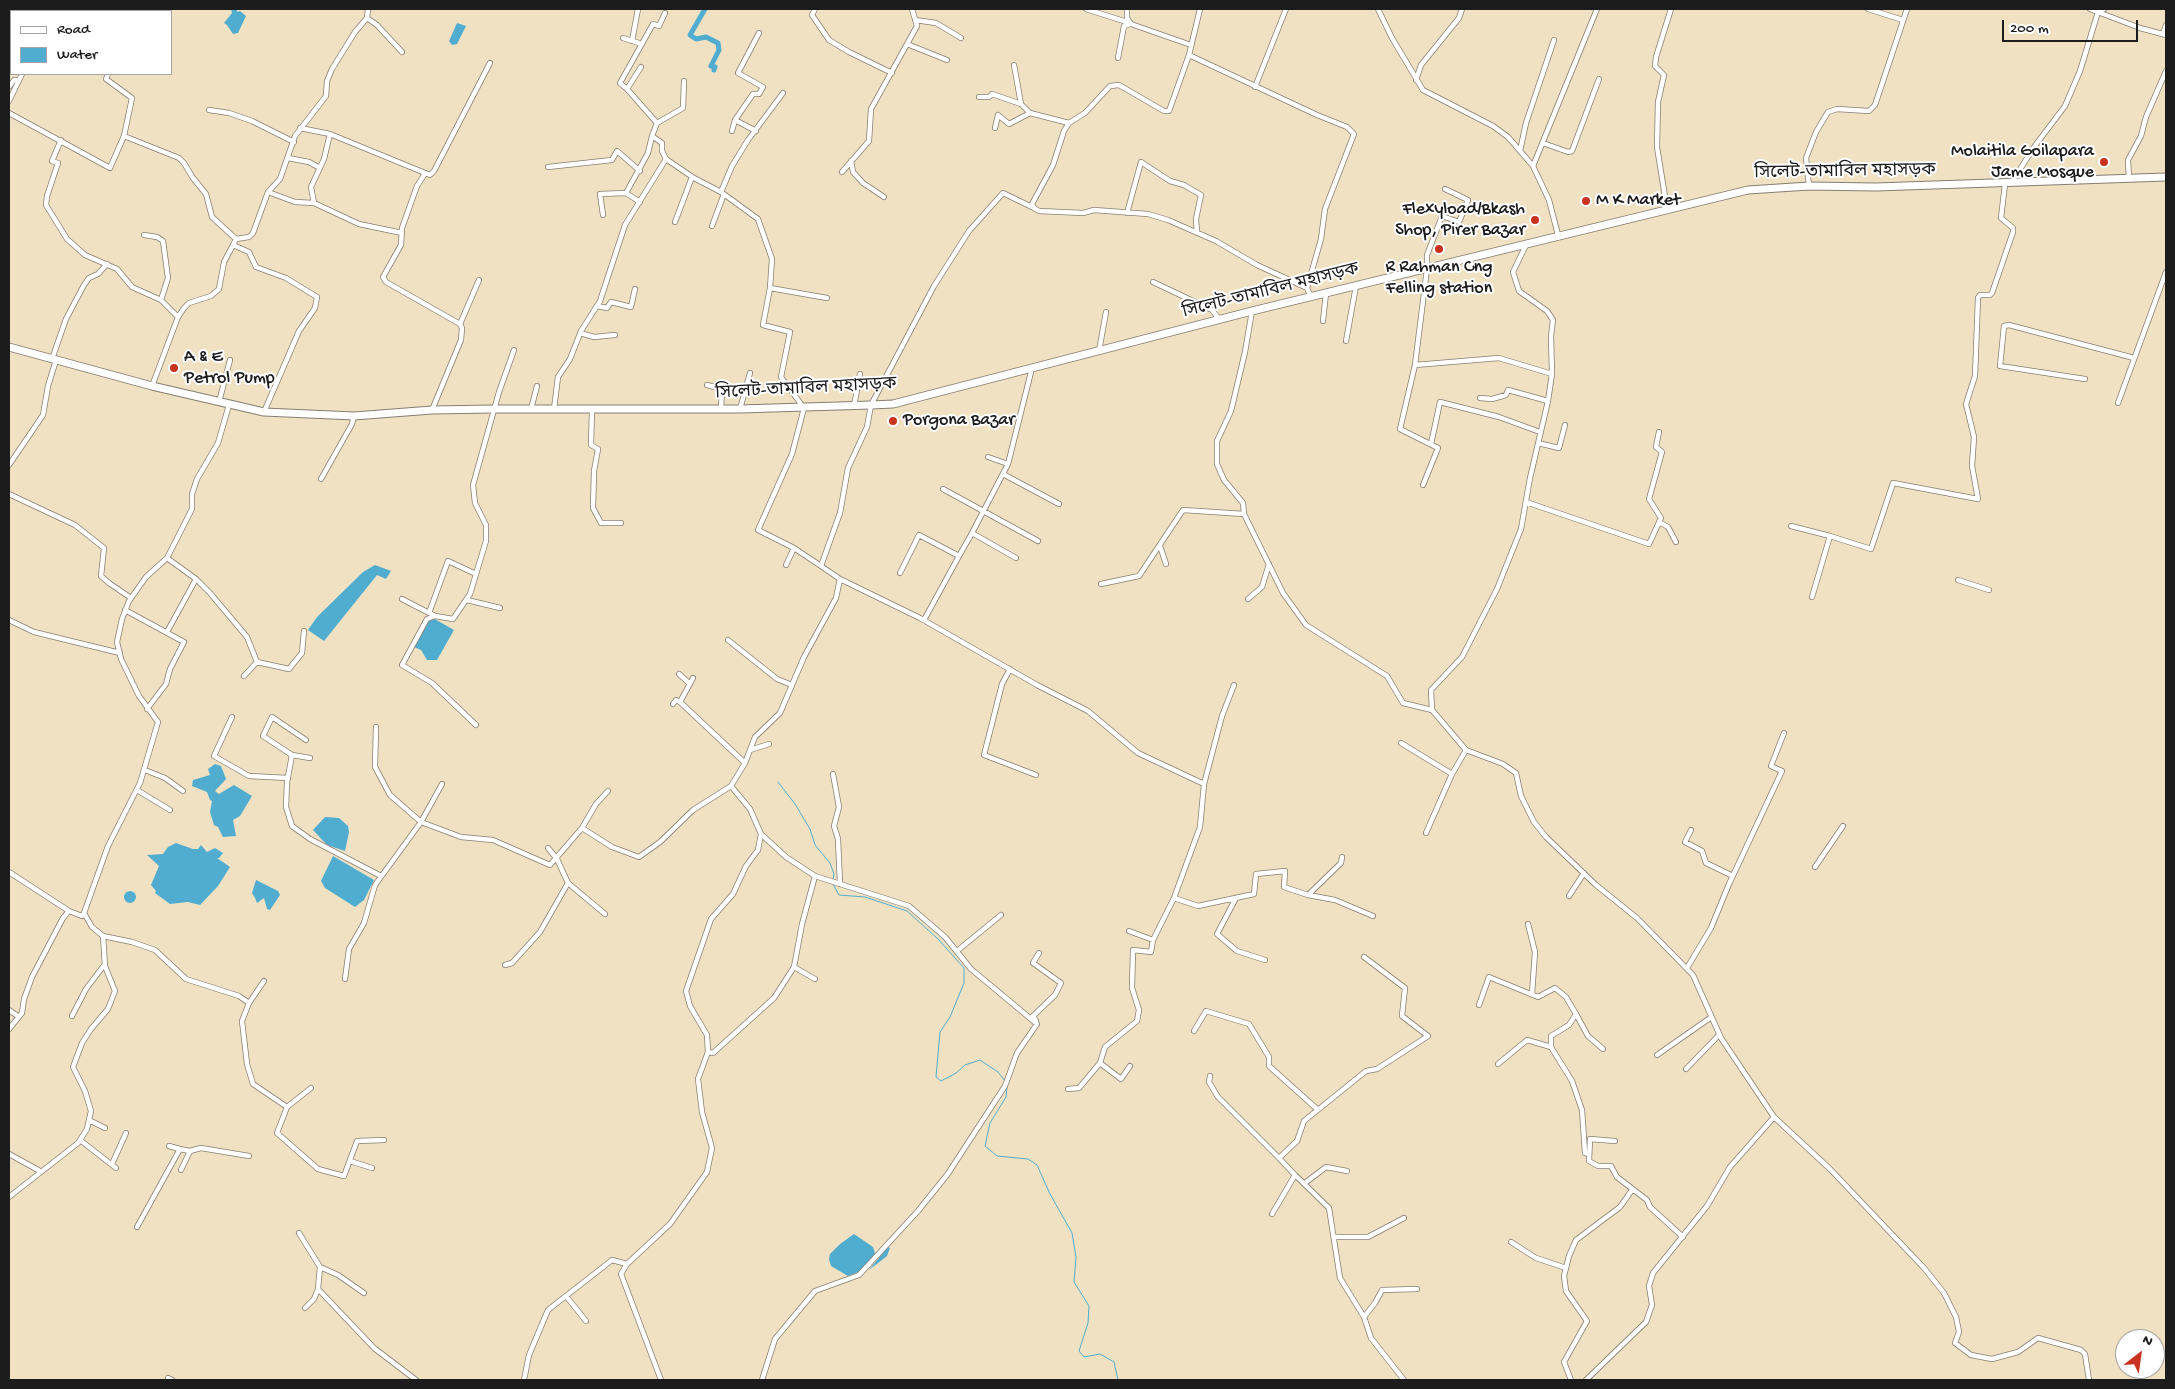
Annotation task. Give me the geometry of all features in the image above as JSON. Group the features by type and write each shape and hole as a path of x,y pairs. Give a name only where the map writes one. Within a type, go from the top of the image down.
{"highway":[{"name":"সিলেট-তামাবিল মহাসড়ক","path":"9,348 152,386 264,412 354,416 432,410 740,409 871,406 893,404 1252,311 1748,190 1808,186 1876,187 2008,184 2166,177"}],"street":[{"path":"152,386 178,317 189,302 211,296 218,289 224,262 236,239 252,235 268,192 280,179 300,128 326,96 327,81 332,69 355,32 367,18 368,9"},
{"path":"632,41 638,9"},
{"path":"815,9 812,15 829,40 892,73"},
{"path":"842,172 868,141 871,109 918,26 912,9"},
{"path":"1086,9 1191,45"},
{"path":"1127,9 1127,18 1131,24"},
{"path":"1034,208 1032,204 1053,165 1064,131 1069,123 1085,113 1110,86 1114,84 1119,85 1164,111 1169,111 1189,55 1200,9"},
{"path":"1255,87 1286,9"},
{"path":"1378,9 1416,81 1424,90 1493,126 1508,137 1533,166 1549,200 1558,236"},
{"path":"1416,81 1421,65 1459,18 1462,9"},
{"path":"1533,166 1596,9"},
{"path":"1667,209 1657,147 1658,102 1664,75 1656,66 1656,57 1672,9"},
{"path":"1868,9 1903,20"},
{"path":"1808,186 1806,158 1816,132 1828,112 1837,109 1869,111 1875,106 1907,9"},
{"path":"2090,9 2140,28 2165,35 2166,25"},
{"path":"1792,526 1871,549 1893,483 1978,499 1972,466 1974,437 1966,404 1975,376 1978,298 1980,295 1990,295 1992,293 2012,232 2013,228 2001,218 2008,184 2065,106 2080,71 2098,12 2104,9"},
{"path":"656,123 620,83 653,24 659,26 665,13"},
{"path":"367,18 402,52"},
{"path":"915,20 936,23 961,38"},
{"path":"1118,58 1124,26 1131,24"},
{"path":"732,131 736,120 753,94 759,94 763,87 738,73 759,34"},
{"path":"623,38 642,44"},
{"path":"1520,151 1526,123 1554,40"},
{"path":"907,44 947,60"},
{"path":"1189,55 1255,87 1347,127 1354,134 1325,209 1321,239 1308,288 1311,297"},
{"path":"300,128 330,134 396,160 424,175 430,175 434,172 490,63"},
{"path":"1014,66 1021,104"},
{"path":"627,89 641,67"},
{"path":"2129,179 2128,160 2141,136 2146,117 2166,71"},
{"path":"9,101 22,75"},
{"path":"9,113 110,168 124,136 132,98 106,79 108,75"},
{"path":"1543,143 1568,152 1572,151 1599,78"},
{"path":"9,87 14,80 19,80"},
{"path":"626,193 640,171 648,153 656,123 683,108 684,81"},
{"path":"712,226 732,166 783,93"},
{"path":"979,97 989,97 992,94 1021,104 1030,113 1069,123"},
{"path":"208,110 229,113 252,121 294,142"},
{"path":"995,128 998,115 1010,124 1030,113"},
{"path":"736,120 756,131"},
{"path":"314,203 311,187 320,168 330,134"},
{"path":"124,136 179,158 192,178 206,194 212,217 236,239"},
{"path":"652,136 662,143 662,151 666,159 692,177 722,193 758,219 772,260 770,288 763,326 790,332 782,377 804,408 792,454 758,530 794,548 840,579 924,620 1088,711 1138,753 1204,784"},
{"path":"61,140 52,161 58,164 47,196 46,205 67,239 86,255 117,269 132,287 161,300 178,317"},
{"path":"548,167 612,160 617,151 640,171"},
{"path":"288,158 309,162 320,168"},
{"path":"554,409 558,377 570,359 580,334 597,306 614,264 626,225 666,159"},
{"path":"851,161 853,172 863,183 884,197"},
{"path":"1127,213 1140,162 1170,181 1184,185 1201,195 1196,219 1196,232"},
{"path":"424,175 417,186 402,233 401,245 383,277 386,282 460,324 462,328 461,340 432,410"},
{"path":"675,222 692,177"},
{"path":"1423,485 1438,448 1400,429 1416,365 1427,255 1442,216 1459,222 1468,200 1445,190"},
{"path":"268,192 295,202 314,203 359,224 402,233"},
{"path":"603,215 600,194 626,193 640,202"},
{"path":"821,566 840,513 848,468 867,427 871,406 934,286 969,231 1003,193 1039,211 1083,213 1094,210 1148,214 1168,220 1196,232 1257,265 1308,288"},
{"path":"144,235 157,237 163,241 168,278 161,300"},
{"path":"233,245 250,252 256,267 286,278 317,297 315,308 299,331 264,412"},
{"path":"1432,710 1431,690 1462,657 1500,582 1521,529 1548,401 1552,374 1551,336 1553,320 1547,311 1519,290 1514,272 1526,245"},
{"path":"9,465 43,415 54,360 66,319 89,278 98,274 107,264"},
{"path":"2118,402 2166,272"},
{"path":"460,324 479,280"},
{"path":"1153,282 1212,310 1220,320"},
{"path":"1346,341 1356,286"},
{"path":"770,288 827,298"},
{"path":"597,306 607,308 611,302 631,307 635,289"},
{"path":"1324,320 1326,293"},
{"path":"1252,311 1232,411 1217,441 1217,464 1224,480 1243,503 1244,514 1283,594 1306,625 1386,676 1403,703 1432,710 1466,750 1503,764 1516,774 1521,796 1534,822 1546,837 1637,918 1693,975 1719,1035 1774,1117 1830,1169 1924,1268 1944,1293 1956,1317 1959,1332 1955,1343 1971,1355 1992,1358 2018,1352 2038,1338 2081,1350 2086,1354 2089,1380"},
{"path":"1099,351 1106,312"},
{"path":"2085,379 2000,366 2004,326 2009,325 2134,358"},
{"path":"580,334 594,337 615,335"},
{"path":"402,599 435,616 453,619 467,600 486,541 486,525 474,503 473,485 494,409 514,350"},
{"path":"1416,365 1500,358 1552,374"},
{"path":"219,402 230,360"},
{"path":"924,620 1008,464 1032,368"},
{"path":"740,409 750,373"},
{"path":"854,406 860,374"},
{"path":"707,385 722,389 721,409"},
{"path":"531,409 537,386"},
{"path":"1480,398 1492,399 1506,395 1508,390 1548,401"},
{"path":"1431,444 1440,402 1499,417 1540,432"},
{"path":"9,872 69,911 82,916 84,913 108,846 137,790 145,770 158,722 147,709 129,679 120,653 118,633 124,610 146,577 167,558 192,509 192,494 197,479 218,442 229,405"},
{"path":"592,409 591,445 598,450 594,472 593,508 601,524 621,523"},
{"path":"321,479 352,424 354,416"},
{"path":"1538,443 1559,448 1565,425"},
{"path":"1526,502 1649,544 1661,518 1649,499 1662,452 1656,447 1659,432"},
{"path":"988,457 1008,464"},
{"path":"1003,474 1059,504"},
{"path":"944,489 1038,541"},
{"path":"9,494 75,525 104,548 101,576 108,583 131,598"},
{"path":"1101,584 1139,576 1183,510 1244,514"},
{"path":"1659,522 1668,527 1676,542"},
{"path":"972,533 1016,558"},
{"path":"900,573 919,535 958,556"},
{"path":"1812,597 1830,536"},
{"path":"1160,546 1166,564"},
{"path":"786,565 794,548"},
{"path":"167,558 196,579 247,638 257,662"},
{"path":"429,613 448,561 476,574"},
{"path":"1248,599 1262,588 1268,564"},
{"path":"167,632 196,579"},
{"path":"582,828 612,847 639,857 660,842 693,810 731,786 745,763 755,737 780,713 836,598 840,579"},
{"path":"1958,580 1989,590"},
{"path":"467,600 500,608"},
{"path":"124,610 184,642 170,669 166,684 147,709"},
{"path":"435,616 426,619 402,665 432,683 476,725"},
{"path":"9,620 34,632 120,653"},
{"path":"257,662 289,669 302,653 304,631"},
{"path":"728,640 777,679 792,685"},
{"path":"244,676 257,662"},
{"path":"1010,669 1002,684 984,755 1036,775"},
{"path":"679,674 690,684"},
{"path":"680,702 693,678"},
{"path":"1068,1089 1080,1088 1100,1063 1105,1047 1137,1021 1139,1010 1132,988 1133,950 1151,952 1154,940 1174,898 1200,827 1204,784 1222,716 1234,685"},
{"path":"673,704 676,700 680,702 745,763"},
{"path":"232,717 214,756 249,776 288,778"},
{"path":"306,740 272,717 263,736 292,755 310,758"},
{"path":"376,728 375,767 390,796 421,822 461,837 494,840 550,865 582,828 596,804 608,791"},
{"path":"1687,968 1711,928 1782,771 1771,766 1784,733"},
{"path":"1401,743 1452,774"},
{"path":"750,750 769,744"},
{"path":"1426,833 1452,774 1466,750"},
{"path":"292,755 286,806 292,826 310,839 381,876"},
{"path":"145,770 166,778 183,791"},
{"path":"833,774 839,807 834,826 838,839 840,884"},
{"path":"345,979 349,949 364,923 375,885 421,822 442,784"},
{"path":"731,786 750,809 761,834 786,857 815,876 909,906 946,936 971,969 1037,1024"},
{"path":"137,790 170,810"},
{"path":"1815,868 1843,826"},
{"path":"1691,830 1686,842 1702,851 1706,863 1733,876"},
{"path":"661,1380 621,1274 627,1264 670,1224 707,1172 712,1148 702,1112 698,1079 708,1052 707,1035 690,1006 686,991 711,919 733,894 746,866 758,850 761,834"},
{"path":"548,848 557,859 568,883 605,914"},
{"path":"1308,895 1341,863 1342,857"},
{"path":"1174,898 1198,906 1254,894 1256,874 1285,871 1284,887 1308,895 1334,900 1373,916"},
{"path":"1570,896 1584,872"},
{"path":"708,1052 713,1053 774,998 794,967 802,924 815,876"},
{"path":"505,965 512,964 540,932 568,883"},
{"path":"1236,898 1217,934 1237,952 1265,960"},
{"path":"9,1029 22,1013 24,999 32,977 62,918 69,911"},
{"path":"84,913 92,927 104,936 132,942 155,950 178,975 239,996 249,1003"},
{"path":"957,950 1000,915"},
{"path":"1528,924 1535,952 1532,994"},
{"path":"1129,931 1154,940"},
{"path":"9,1197 80,1140 89,1120 91,1111 85,1091 73,1066 82,1043 108,1009 115,991 105,964 104,936"},
{"path":"1037,1024 1033,1016 1056,995 1061,983 1033,963 1039,954"},
{"path":"1279,1158 1297,1141 1304,1121 1317,1109 1366,1070 1377,1069 1428,1036 1402,1016 1406,988 1364,958"},
{"path":"72,1016 86,989 105,964"},
{"path":"794,967 815,979"},
{"path":"1479,1005 1490,977 1538,997 1555,988 1566,997 1588,1036 1603,1049"},
{"path":"264,981 249,1003 242,1021 247,1064 253,1084 287,1107"},
{"path":"9,1010 19,1017"},
{"path":"1194,1031 1206,1011 1249,1024 1269,1057 1268,1066 1317,1109"},
{"path":"1576,1014 1569,1025 1551,1036 1551,1046 1572,1081 1582,1110 1585,1153 1589,1154"},
{"path":"1658,1055 1710,1018"},
{"path":"762,1380 775,1339 814,1291 859,1275 918,1211 947,1175 1005,1086 1018,1053 1037,1024"},
{"path":"1686,1068 1719,1035"},
{"path":"1498,1064 1528,1040 1551,1046"},
{"path":"1100,1063 1121,1079 1130,1066"},
{"path":"1210,1076 1209,1082 1218,1097 1329,1208 1340,1278 1364,1317 1371,1338 1404,1380"},
{"path":"311,1088 287,1107 277,1133 318,1169 344,1176 357,1141 384,1140"},
{"path":"1586,1380 1646,1322 1652,1304 1649,1286 1653,1273 1707,1206 1730,1167 1774,1117"},
{"path":"89,1120 105,1128"},
{"path":"80,1140 114,1166 126,1134"},
{"path":"1615,1141 1590,1138 1589,1161 1598,1166 1611,1166 1617,1177 1647,1200 1650,1207 1683,1237"},
{"path":"169,1146 190,1151 201,1148 249,1156"},
{"path":"137,1227 180,1148"},
{"path":"182,1170 190,1151"},
{"path":"9,1154 40,1171"},
{"path":"350,1161 372,1168"},
{"path":"1305,1183 1326,1167 1346,1171"},
{"path":"1272,1214 1295,1175"},
{"path":"1571,1380 1564,1362 1587,1321 1566,1292 1564,1276 1566,1268 1576,1240 1620,1207 1632,1190"},
{"path":"1334,1237 1368,1237 1404,1218"},
{"path":"299,1233 320,1267 338,1275 364,1294"},
{"path":"1511,1242 1536,1258 1566,1268"},
{"path":"524,1380 529,1355 548,1310 612,1260 627,1264"},
{"path":"305,1308 314,1299 318,1289 320,1267"},
{"path":"318,1289 374,1348 416,1380"},
{"path":"1364,1317 1382,1290 1417,1289"},
{"path":"566,1296 586,1321"}],"water":[{"path":"231,9 237,9 237,12 240,11 246,16 238,33 233,34 224,23 232,13"},
{"path":"457,23 466,26 457,44 452,45 449,41"},
{"path":"375,565 391,571 386,579 377,575 324,641 308,630 317,617 363,572"},
{"path":"433,618 454,630 437,660 427,660 421,650 414,647 428,620"},
{"path":"215,764 221,766 226,779 215,791 219,794 234,785 252,796 240,816 233,820 236,836 223,837 218,827 214,825 210,812 212,801 207,792 192,786 193,780 210,775 208,769"},
{"path":"325,817 339,818 348,826 349,832 345,851 327,845 313,830"},
{"path":"176,843 193,849 198,849 201,845 207,852 215,848 223,853 217,858 230,867 218,886 200,905 188,902 170,904 155,893 156,891 151,885 159,866 147,855 163,854 168,847"},
{"path":"333,856 374,880 364,900 355,907 325,888 321,881"},
{"path":"256,880 278,891 280,895 270,910 267,909 264,898 257,903 252,893"},
{"path":"128,891 132,891 136,897 132,903 128,903 124,899 124,895"},
{"path":"854,1234 873,1247 875,1253 874,1257 861,1271 848,1276 831,1266 829,1259 830,1254 840,1244"},
{"path":"888,1247 890,1248 887,1256 869,1270"}],"waterway":[{"path":"705,9 690,35 696,39 706,37 718,43 719,50 711,66 715,67 714,70"},
{"path":"778,782 795,804 810,829 815,845 830,863 834,874 833,880"},
{"path":"833,884 839,895 865,897 907,911 938,939 964,968 964,983 950,1017 940,1032 936,1077 941,1081 956,1073 965,1065 980,1060 998,1072 1005,1081"},
{"path":"1007,1087 1006,1097 990,1123 985,1146 997,1156 1028,1159 1037,1165 1050,1194 1072,1233 1076,1257 1074,1282 1089,1306 1088,1323 1079,1351 1084,1357 1100,1354 1114,1362 1118,1380"}],"place":[{"name":"Molaitila Goilapara Jame Mosque","path":"2104,162"},
{"name":"M K Market","path":"1586,201"},
{"name":"Flexyload/Bkash Shop, Pirer Bazar","path":"1535,220"},
{"name":"R Rahman Cng Felling station","path":"1439,249"},
{"name":"A & E Petrol Pump","path":"174,368"},
{"name":"Porgona Bazar","path":"893,421"}]}
